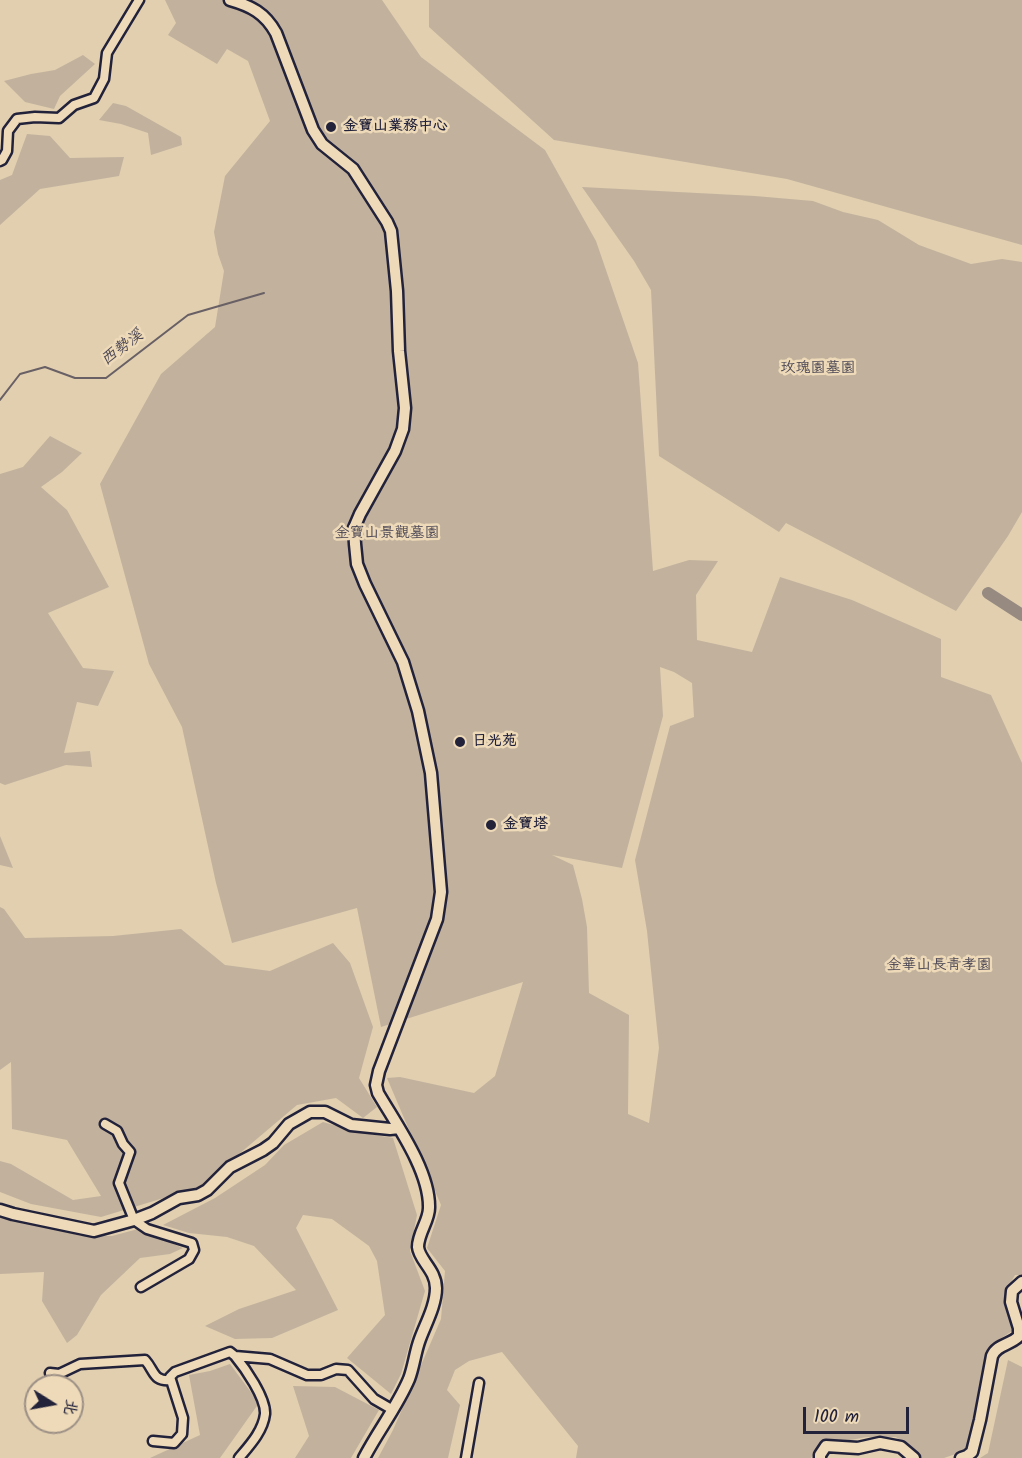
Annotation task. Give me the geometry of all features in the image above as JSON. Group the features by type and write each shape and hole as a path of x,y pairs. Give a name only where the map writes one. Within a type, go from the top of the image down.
{"street":[{"path":"0,161 7,151 8,131 17,119 59,118 74,105 94,98 104,79 107,53 139,0"},
{"path":"230,0 248,5 270,21 313,130 322,144 353,169 387,222 391,231 397,295 399,351 405,408 403,429 395,451 354,528 357,564 403,662 418,711 431,773 441,892 437,919 379,1071 376,1085 378,1093 420,1167 428,1193 429,1210 418,1243 418,1251 434,1275 436,1299 419,1342 410,1377 364,1458"},
{"path":"0,1210 93,1231 134,1220 179,1198 198,1195 207,1190 230,1167 263,1150 273,1143 289,1124 310,1112 325,1112 351,1125 399,1128"},
{"path":"105,1124 117,1131 130,1152 119,1183 134,1220 147,1229 192,1243 194,1250 189,1259 141,1287"},
{"path":"961,1458 972,1452 992,1356 995,1350 1019,1336 1019,1328 1011,1302 1012,1291 1022,1282"},
{"path":"153,1441 174,1443 182,1434 183,1418 170,1377 175,1372 230,1352 236,1356 250,1375 265,1412 255,1439 239,1458"},
{"path":"236,1356 270,1359 307,1375 321,1375 336,1369 348,1370 374,1399 393,1410"},
{"path":"50,1373 59,1374 80,1364 145,1360 156,1377 162,1381 171,1380"},
{"path":"466,1458 479,1383"},
{"path":"820,1458 826,1446 858,1448 880,1443 901,1447 914,1458"}],"green space":[{"path":"165,0 382,0 421,57 545,150 596,241 638,363 653,571 689,560 718,561 696,595 697,640 752,652 780,577 852,600 941,639 941,677 991,695 1022,763 1022,1275 1015,1275 1006,1291 1012,1331 997,1341 985,1357 967,1450 944,1458 922,1458 896,1437 867,1437 845,1441 823,1440 811,1458 576,1458 578,1446 502,1352 469,1361 455,1370 447,1390 460,1405 448,1458 378,1458 393,1430 441,1319 445,1271 427,1248 441,1205 387,1078 400,1077 474,1093 495,1076 523,982 381,1027 357,908 232,943 216,883 182,727 149,664 100,484 161,374 215,327 224,271 214,232 225,176 270,121 248,61 227,49 217,64 168,35 176,23","holes":["660,667 692,683 694,717 670,726 635,860 647,931 659,1048 649,1123 628,1114 629,1015 589,993 587,927 573,865 552,855 622,868 663,716"]},
{"path":"429,0 1022,0 1022,245 787,179 554,140 429,27"},
{"path":"83,55 95,64 60,96 54,109 25,102 4,81 55,70"},
{"path":"113,103 126,106 181,137 182,145 151,155 148,133 99,120"},
{"path":"27,134 50,136 70,158 124,157 119,176 40,189 0,225 0,180 12,175"},
{"name":"玫瑰園墓園","path":"582,187 813,201 843,212 878,220 919,245 971,264 1002,259 1022,262 1022,512 956,611 786,523 779,532 659,456 651,290 634,261"},
{"path":"50,436 82,453 62,472 41,487 67,510 109,587 48,613 83,668 114,671 98,706 77,702 64,753 90,751 92,767 66,765 5,785 0,783 0,474 23,467"},
{"path":"0,836 13,868 0,865"},
{"path":"0,907 4,909 25,938 113,936 181,929 225,965 270,971 333,943 350,963 373,1027 359,1078 377,1107 363,1118 336,1098 297,1105 200,1187 101,1217 31,1204 0,1192 0,1161 11,1164 73,1200 101,1196 67,1140 12,1129 11,1062 0,1070"},
{"path":"323,1122 358,1132 393,1138 417,1215 410,1251 425,1291 401,1374 391,1394 347,1358 385,1315 377,1261 369,1246 332,1219 303,1215 296,1228 338,1310 272,1338 235,1339 205,1326 239,1309 296,1290 254,1246 227,1237 189,1233 163,1225 215,1198 265,1165 284,1145"},
{"path":"0,1214 81,1236 112,1236 138,1229 183,1248 170,1254 140,1258 101,1295 77,1335 67,1343 42,1301 44,1272 0,1274"},
{"path":"1008,1360 1022,1367 1022,1458 980,1458 988,1453"},
{"path":"230,1364 259,1403 220,1458 150,1458 200,1435 189,1375"},
{"path":"293,1386 335,1387 379,1410 351,1458 295,1458 309,1436"}],"waterway":[{"name":"西勢溪","path":"0,400 20,374 45,367 75,378 106,378 188,315 264,293"},
{"path":"988,593 1022,615"}],"place":[{"name":"金寶山業務中心","path":"331,127"},
{"name":"日光苑","path":"460,742"},
{"name":"金寶塔","path":"491,825"}],"park label":[{"name":"金寶山景觀墓園","path":"387,534"},
{"name":"金華山長青孝園","path":"939,966"}]}
